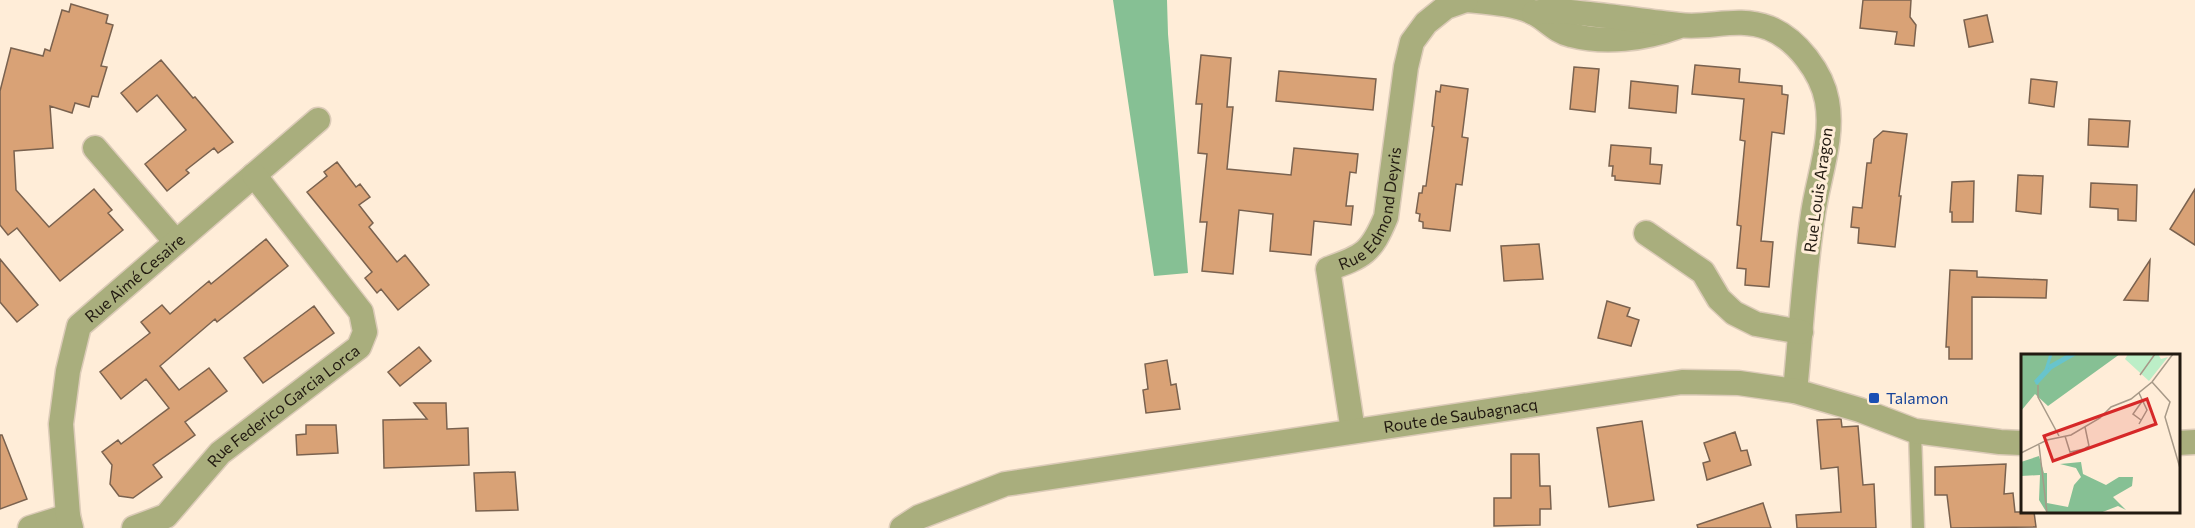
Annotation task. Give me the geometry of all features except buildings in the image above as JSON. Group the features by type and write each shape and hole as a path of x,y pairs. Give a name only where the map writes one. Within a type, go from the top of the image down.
{"street":[{"name":"Rue Edmond Deyris","path":"1353,431 1328,269 1358,258 1377,240 1386,217 1406,67 1412,42 1426,24 1446,7 1467,0 1498,3 1534,13"},
{"name":"Rue Louis Aragon","path":"1534,13 1570,35 1611,27 1654,36 1682,26 1744,22 1771,29 1787,39 1805,57 1823,87 1827,101 1827,135 1813,214 1795,391"},
{"name":"Rue Aimé Cesaire","path":"69,522 61,424 68,371 79,326 318,120"},
{"path":"95,148 176,242"},
{"name":"Rue Federico Garcia Lorca","path":"134,528 166,516 220,453 359,348 365,332 360,312 254,175"},
{"path":"1646,233 1703,272 1719,299 1734,313 1756,324 1801,332"},
{"name":"Route de Saubagnacq","path":"902,528 919,517 1005,484 1682,382 1739,382 1795,391 1860,410 1915,431 2000,442 2021,442"},
{"path":"30,528 69,522"}],"lane":[{"path":"1915,431 1918,528"}],"green space":[{"path":"1113,0 1167,0 1188,273 1154,276"}],"place":[{"name":"Talamon","path":"1874,398"}]}
